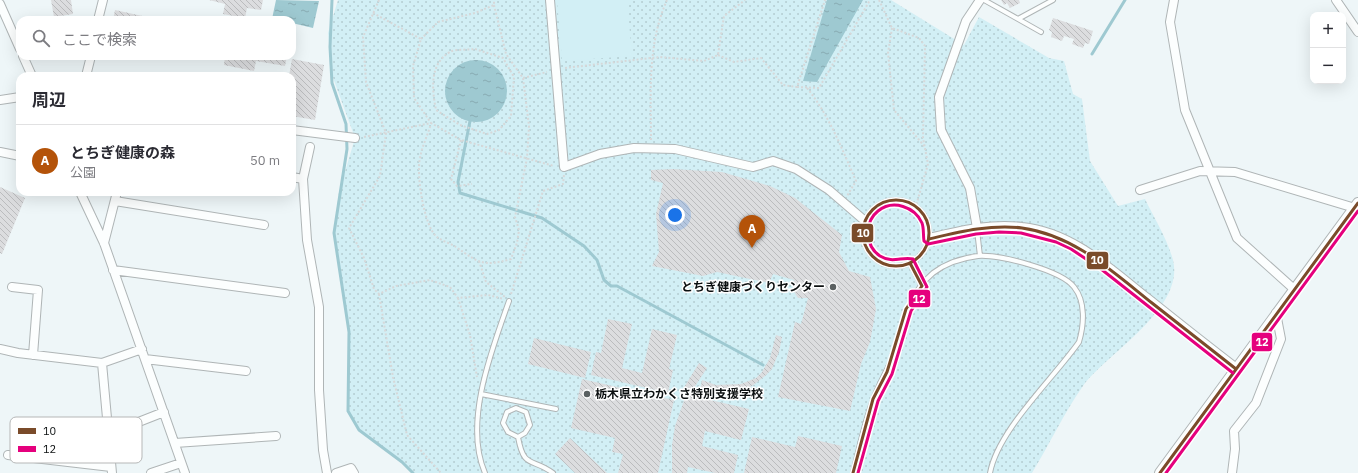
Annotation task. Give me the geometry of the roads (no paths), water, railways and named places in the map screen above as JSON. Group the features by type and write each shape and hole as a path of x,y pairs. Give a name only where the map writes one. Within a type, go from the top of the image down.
{"street":[{"path":"99,16 103,0"},
{"path":"550,0 564,167 600,154 634,148 675,149 753,167 773,161 796,169 828,190 865,221"},
{"path":"977,228 970,188 941,130 939,97 966,21 980,0"},
{"path":"1174,0 1170,22 1185,110 1237,238 1295,290"},
{"path":"1336,0 1358,32"},
{"path":"0,4 16,40"},
{"path":"25,60 30,72"},
{"path":"87,72 90,60"},
{"path":"0,100 16,98"},
{"path":"296,130 355,138"},
{"path":"310,147 303,179 307,240 319,307 319,390 323,450 327,473"},
{"path":"0,152 16,155"},
{"path":"1140,190 1200,171 1235,172 1357,206 1295,290 1276,313 1162,472"},
{"path":"296,178 303,179"},
{"path":"82,196 104,243 185,473"},
{"path":"104,243 117,196"},
{"path":"115,201 264,225"},
{"path":"929,239 977,228 1023,228 1047,233 1067,241 1093,257 1236,369"},
{"path":"113,270 285,293"},
{"path":"12,287 38,290 33,355"},
{"path":"1232,473 1235,449 1234,431 1256,403 1280,339 1276,313"},
{"path":"0,349 102,364 142,350"},
{"path":"145,359 246,371"},
{"path":"102,364 107,417"},
{"path":"142,421 164,412"},
{"path":"175,443 276,436"},
{"path":"63,463 112,470"},
{"path":"150,473 181,463"},
{"path":"336,473 351,468 354,473"}],"lane":[{"path":"984,0 1041,32"},
{"path":"1018,19 1053,0"},
{"path":"904,200 916,206 927,221 929,239 924,251 910,263 899,266 888,265 874,257 864,242 863,235 865,221 873,209 887,201 904,200"},
{"path":"977,228 980,256"},
{"path":"853,473 873,399 893,354 906,309 922,286 933,274 947,265 963,258 980,256 1043,268 1066,279 1074,287 1083,316 1082,331 1079,342 1002,440 992,462 990,473"},
{"path":"910,263 922,286"},
{"path":"485,473 480,463 478,407 494,341 508,301"},
{"path":"481,394 556,409"},
{"path":"518,437 525,433 530,425 526,412 516,408 507,412 503,423 508,432 518,437 523,455 527,461 546,468 553,473"}],"water":[{"path":"276,0 319,1 313,28 296,24 296,16 273,16"},
{"path":"827,0 863,0 817,82 803,81"},
{"path":"476,60 493,65 498,69 502,74 507,91 502,108 498,113 493,117 476,122 459,117 454,113 450,108 445,91 450,74 454,69 459,65"}],"waterway":[{"path":"332,0 330,47 332,83 346,124 347,149 334,233 349,332 348,411 359,430 402,462 413,473"},
{"path":"1092,54 1125,0"},
{"path":"470,121 458,182 460,193 542,218 584,246 597,260 604,280 611,286 617,286 763,365"}],"place":[{"name":"とちぎ健康の森","path":"752,248"},
{"name":"とちぎ健康づくりセンター","path":"833,287"},
{"name":"栃木県立わかくさ特別支援学校","path":"587,394"}]}
